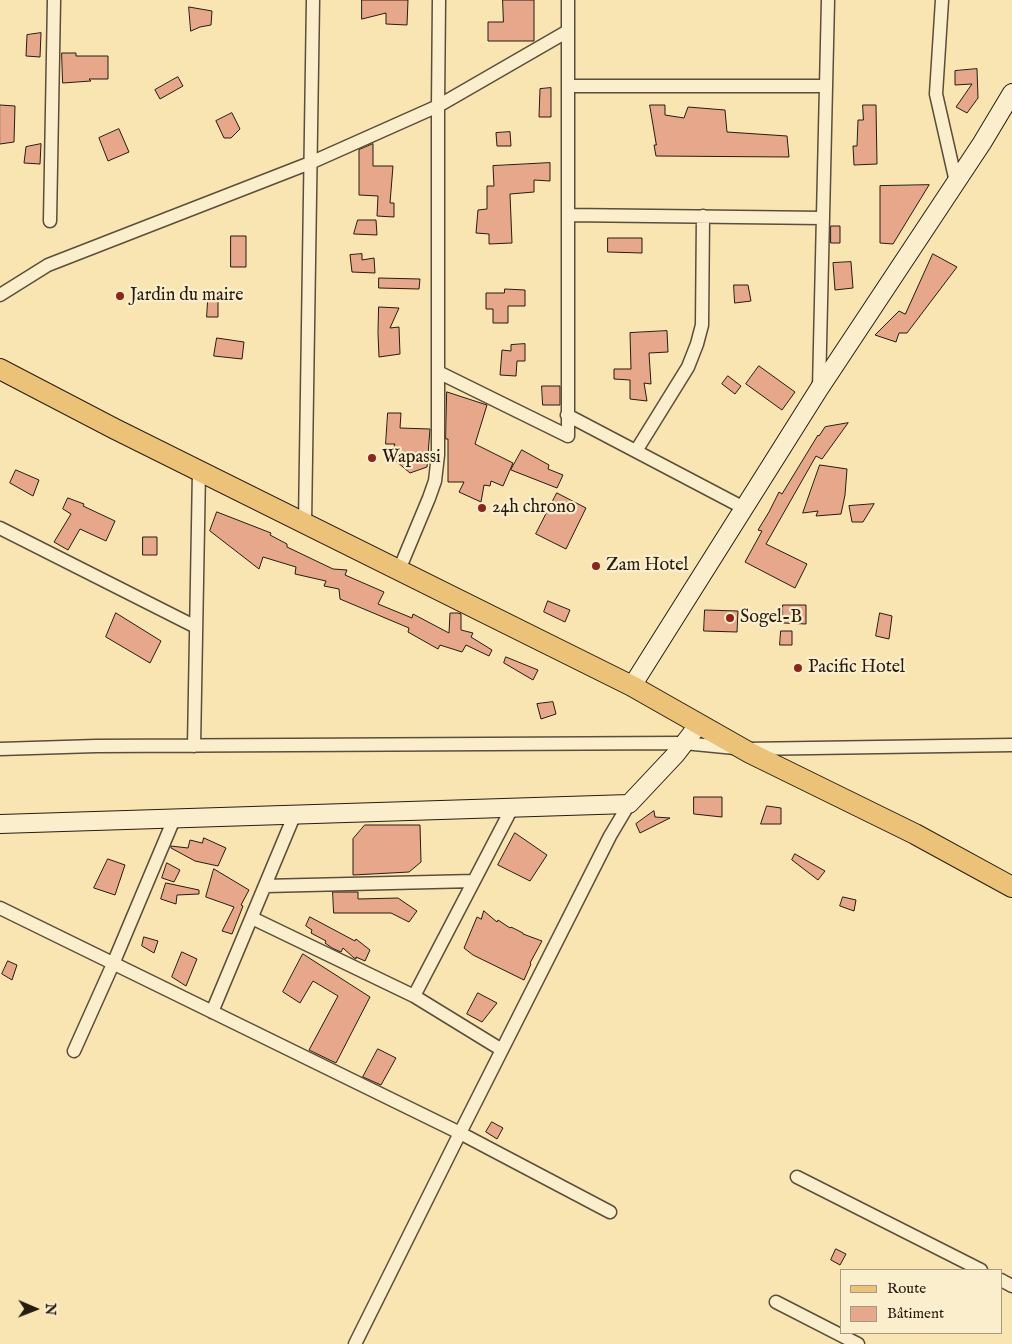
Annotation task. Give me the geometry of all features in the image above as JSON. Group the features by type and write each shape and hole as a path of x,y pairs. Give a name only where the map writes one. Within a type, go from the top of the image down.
{"main road":[{"path":"0,369 199,471 632,686 745,749 916,834 1012,887"}],"street":[{"path":"50,222 54,0"},
{"path":"305,523 313,0"},
{"path":"399,570 435,481 438,455 439,0"},
{"path":"438,372 568,436 568,0"},
{"path":"818,390 828,0"},
{"path":"942,0 936,94 956,182"},
{"path":"0,295 48,265 310,164 438,106 568,31"},
{"path":"568,86 826,86"},
{"path":"632,686 818,390 982,143 1012,93"},
{"path":"568,215 823,218"},
{"path":"636,451 688,367 697,344 702,325 702,216"},
{"path":"568,415 744,508"},
{"path":"194,746 199,471"},
{"path":"0,528 196,627"},
{"path":"355,1344 610,836 629,804 699,724"},
{"path":"0,749 96,746 684,743 745,749 1012,746"},
{"path":"0,824 629,804"},
{"path":"414,996 512,808"},
{"path":"212,1012 294,816"},
{"path":"74,1051 174,819"},
{"path":"265,886 474,881"},
{"path":"0,908 460,1132 610,1212"},
{"path":"252,918 414,996 502,1050"},
{"path":"796,1177 979,1269"},
{"path":"776,1302 858,1344"}],"building":[{"path":"362,0 408,0 407,25 386,24 386,13 362,19"},
{"path":"503,0 534,0 534,41 488,41 488,22 503,22"},
{"path":"189,7 212,11 211,25 191,31"},
{"path":"41,33 40,57 26,56 27,35"},
{"path":"62,53 76,53 76,56 108,56 108,79 89,79 91,81 63,83"},
{"path":"977,69 978,98 967,113 956,107 972,84 955,85 955,71"},
{"path":"178,77 183,86 160,99 155,90"},
{"path":"551,88 551,117 539,117 540,89"},
{"path":"0,105 15,106 14,142 0,144"},
{"path":"650,105 665,105 665,115 684,118 688,107 725,110 727,132 787,136 789,157 656,156"},
{"path":"863,105 876,105 877,164 854,165 853,146 857,146 858,120 863,120"},
{"path":"232,113 240,129 231,138 224,138 216,121"},
{"path":"119,129 129,152 108,161 99,138"},
{"path":"510,132 511,146 497,146 496,133"},
{"path":"41,144 40,164 24,163 26,147"},
{"path":"373,144 373,166 393,166 390,203 394,203 394,217 377,216 378,196 359,195 359,150"},
{"path":"550,163 550,181 534,180 534,192 510,194 512,243 489,244 489,234 476,233 478,210 487,209 487,186 494,186 493,166"},
{"path":"929,185 893,244 880,243 880,186"},
{"path":"358,220 376,220 377,235 354,234"},
{"path":"831,226 840,226 840,243 831,243"},
{"path":"231,236 246,236 246,267 231,267"},
{"path":"608,238 642,238 642,253 608,252"},
{"path":"362,254 362,260 374,258 375,273 352,272 350,255"},
{"path":"933,254 957,267 907,333 899,333 896,342 875,335 899,311 905,314"},
{"path":"851,262 853,288 835,290 833,263"},
{"path":"379,278 420,279 419,289 379,288"},
{"path":"734,285 748,285 751,301 735,303"},
{"path":"505,289 525,290 525,306 508,306 508,323 493,323 493,309 486,309 486,293 504,293"},
{"path":"208,301 218,301 218,317 207,317"},
{"path":"379,307 399,308 390,328 399,327 400,354 379,357"},
{"path":"667,331 668,352 649,353 651,384 644,383 647,401 630,399 630,380 614,379 614,369 631,369 630,333"},
{"path":"217,338 244,342 242,359 214,356"},
{"path":"525,344 525,361 517,361 516,376 500,375 502,350 511,351 511,345"},
{"path":"759,366 795,392 782,410 746,384"},
{"path":"728,376 741,386 735,394 722,384"},
{"path":"542,386 560,386 560,405 543,405"},
{"path":"447,392 487,405 475,444 513,463 503,486 491,481 490,486 484,485 481,502 459,492 464,482 448,482 448,439 446,439"},
{"path":"388,413 401,413 400,428 430,429 427,467 410,473 390,456 395,444 386,444"},
{"path":"848,423 822,459 816,456 766,544 807,564 795,588 745,562 762,531 758,530 779,492 782,494 818,435 825,427"},
{"path":"522,450 549,465 548,469 563,475 557,488 511,470"},
{"path":"820,465 847,469 841,514 816,516 818,511 803,513"},
{"path":"16,470 39,480 33,496 10,483"},
{"path":"557,493 586,508 566,549 536,534"},
{"path":"68,498 84,504 83,506 115,521 106,541 80,529 68,550 54,542 71,514 63,509"},
{"path":"874,504 863,522 852,522 849,506"},
{"path":"217,512 271,533 270,535 287,544 287,547 333,569 347,570 345,575 384,592 378,604 412,618 413,614 449,633 450,613 461,614 461,630 473,633 471,637 492,650 489,656 466,645 462,652 440,645 438,649 408,632 409,628 340,599 339,589 324,586 326,581 295,574 296,567 263,557 259,569 210,531"},
{"path":"143,537 157,537 157,555 143,555"},
{"path":"548,601 570,610 565,622 544,612"},
{"path":"783,605 806,605 806,624 783,623"},
{"path":"705,610 738,611 737,632 704,631"},
{"path":"116,613 161,641 150,663 106,637"},
{"path":"880,613 892,616 889,639 876,636"},
{"path":"781,631 792,631 792,645 780,645"},
{"path":"506,657 538,670 533,680 504,663"},
{"path":"553,702 556,714 541,719 537,704"},
{"path":"694,797 722,797 722,817 694,814"},
{"path":"767,806 781,808 781,824 761,824"},
{"path":"654,811 655,817 670,818 640,833 636,824"},
{"path":"365,825 420,825 421,862 409,872 353,875 353,839"},
{"path":"515,833 547,855 530,881 498,865"},
{"path":"204,838 226,848 218,866 195,861 171,848 171,846 188,848 190,840 202,843"},
{"path":"795,854 825,871 818,880 792,860"},
{"path":"108,859 125,865 115,895 94,888"},
{"path":"167,863 180,870 174,882 162,878"},
{"path":"214,869 249,890 241,905 243,906 232,934 222,931 234,907 206,897"},
{"path":"166,883 199,890 199,894 177,895 176,904 161,899"},
{"path":"333,892 358,892 358,899 398,898 417,911 409,922 391,913 334,913"},
{"path":"843,897 856,900 854,911 840,906"},
{"path":"484,911 497,922 498,920 510,928 542,941 530,963 524,980 473,955 464,948 477,917 481,919"},
{"path":"310,917 355,941 356,939 370,950 365,961 354,958 343,948 341,952 332,948 325,943 326,941 311,933 312,930 306,926"},
{"path":"144,937 158,941 154,953 142,946"},
{"path":"182,952 197,959 186,986 172,977"},
{"path":"303,954 370,997 336,1063 309,1050 338,996 313,981 300,1003 283,992"},
{"path":"8,961 17,965 12,980 2,974"},
{"path":"478,993 497,1003 482,1022 467,1014"},
{"path":"378,1049 396,1058 381,1085 363,1077"},
{"path":"492,1122 503,1128 497,1139 486,1132"},
{"path":"836,1249 846,1254 840,1265 831,1260"}],"place":[{"name":"Jardin du maire","path":"120,296"},
{"name":"Wapassi","path":"372,458"},
{"name":"24h chrono","path":"482,508"},
{"name":"Zam Hotel","path":"596,566"},
{"name":"Sogel-B","path":"730,618"},
{"name":"Pacific Hotel","path":"798,668"}]}
